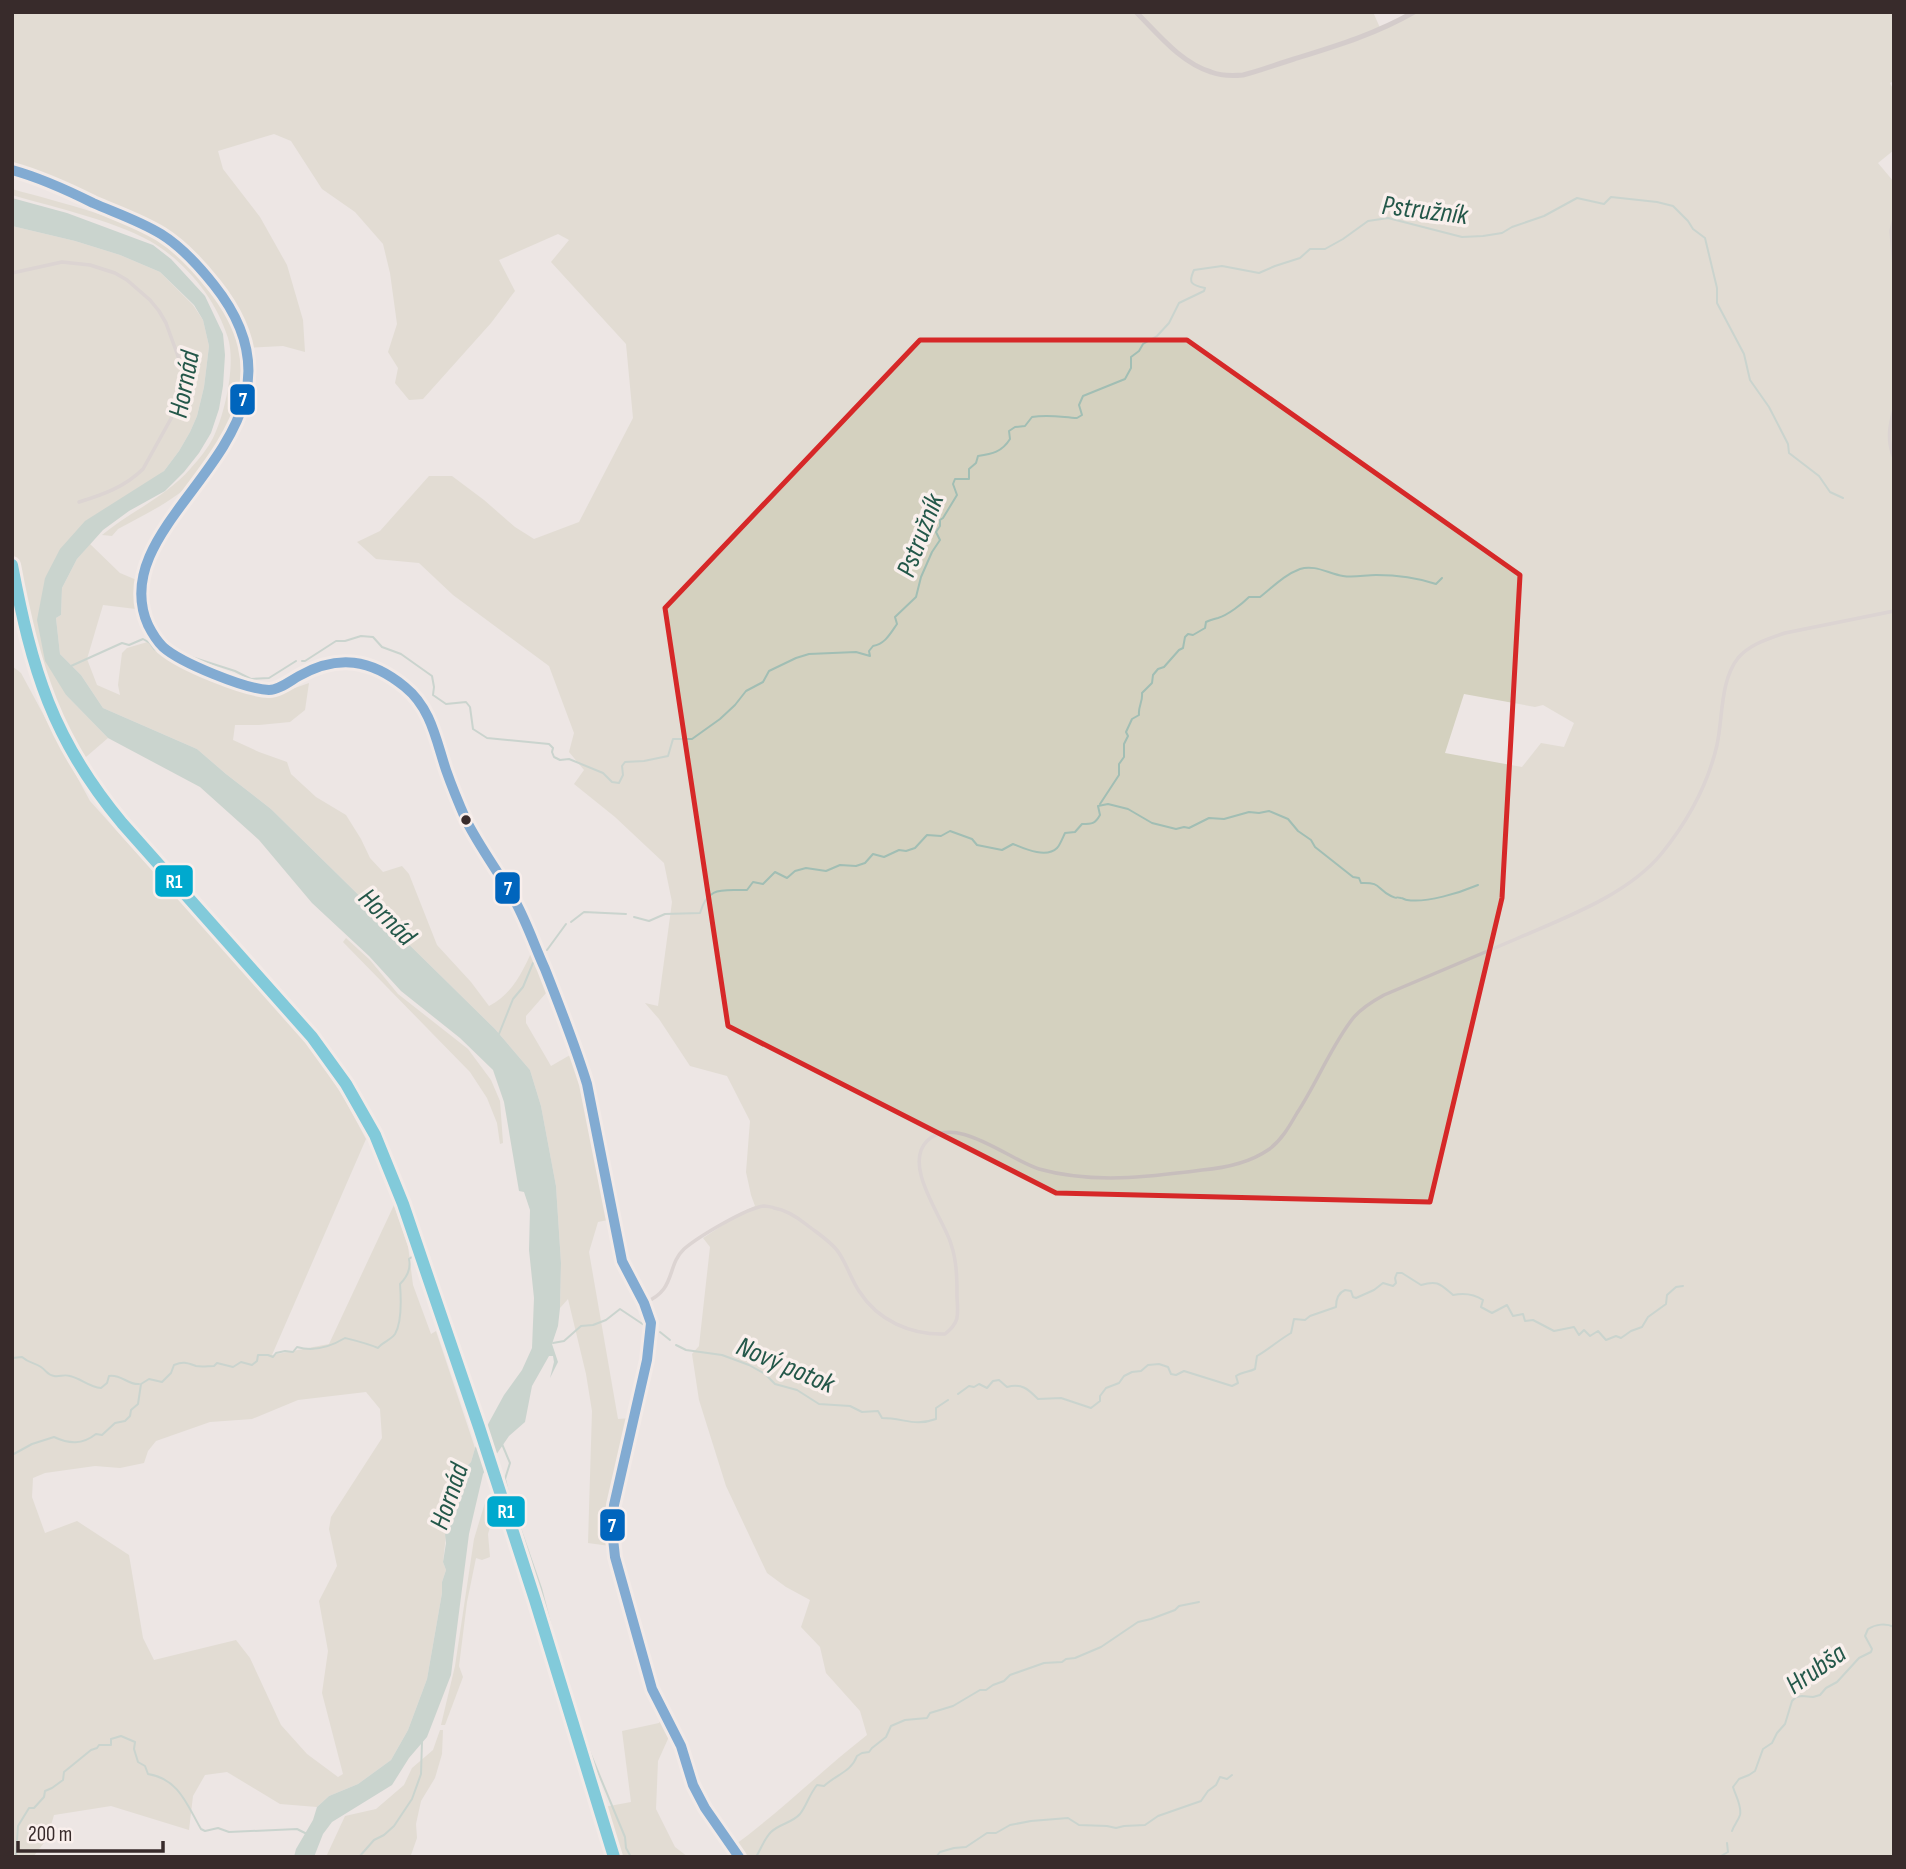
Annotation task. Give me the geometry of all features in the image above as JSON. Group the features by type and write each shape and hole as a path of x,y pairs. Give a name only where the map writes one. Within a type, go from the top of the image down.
{"street":[{"path":"1136,12 1186,59 1204,70 1231,76 1254,72 1340,45 1381,30 1414,12"},
{"path":"12,170 61,187 162,234 182,250 209,279 236,317 242,331 247,348 248,387 236,423 214,461 159,538 144,576 143,611 158,641 186,662 235,682 271,690 312,669 332,663 351,662 370,666 404,686 421,704 432,724 446,770 466,820 515,902 541,960 587,1084 622,1261 645,1303 651,1327 648,1360 614,1505 612,1529 615,1557 652,1689 681,1746 693,1785 705,1808 738,1856"},
{"path":"1894,219 1891,231 1894,265"},
{"path":"12,273 62,262 90,265 115,273 134,285 159,311 183,370 185,377 181,400 143,469 109,492 79,502"},
{"path":"1894,410 1888,433 1894,458"},
{"path":"645,1303 661,1292 668,1283 683,1250 730,1220 765,1206 791,1213 838,1250 859,1291 876,1311 889,1321 913,1332 945,1334 955,1326 958,1318 957,1274 950,1240 927,1193 920,1171 919,1156 926,1142 937,1135 950,1132 964,1134 1039,1169 1100,1178 1231,1166 1250,1160 1268,1150 1283,1136 1342,1037 1367,1005 1384,995 1605,898 1642,873 1661,855 1698,796 1709,770 1717,744 1729,673 1745,651 1785,633 1894,611"}],"highlighted area":[{"path":"920,340 1187,340 1520,575 1502,898 1430,1202 1056,1193 728,1026 665,608"}],"shaded area":[{"path":"12,12 1373,12 1381,30 1414,12 1893,12 1894,81 1890,83 1894,91 1894,150 1878,163 1894,182 1894,219 1891,231 1894,266 1894,1857 727,1857 737,1855 732,1847 867,1735 860,1711 826,1673 820,1647 801,1627 810,1600 767,1573 726,1486 699,1400 692,1354 699,1346 710,1247 703,1238 755,1206 746,1172 750,1121 727,1076 690,1066 645,1003 658,1006 672,902 664,863 615,817 574,784 584,770 569,752 574,733 549,666 453,595 419,563 376,559 357,542 380,531 429,476 452,476 534,539 579,522 633,418 626,344 551,262 569,240 558,234 499,260 515,291 491,323 423,399 409,400 395,383 398,368 388,352 397,324 383,244 355,212 322,189 291,141 274,134 218,151 223,169 260,217 287,265 303,320 305,352 283,346 247,348 236,317 219,292 197,265 162,234 78,195 12,173","holes":["1464,694 1535,707 1543,705 1574,723 1564,747 1541,743 1522,767 1445,753"]},
{"path":"12,189 116,220 172,249 213,295 240,344 244,372 242,390 223,436 207,464 190,485 160,506 118,529 112,536 102,535 171,487 191,468 211,442 222,416 228,389 231,361 228,338 217,311 201,286 181,264 158,246 108,223 12,195"},
{"path":"12,198 67,213 153,245 171,259 205,296 223,334 223,386 211,433 184,472 165,491 129,511 103,530 77,559 62,588 61,615 56,618 60,654 81,675 103,708 197,749 271,809 495,1029 530,1070 541,1106 556,1186 561,1263 560,1308 552,1344 558,1362 550,1378 554,1362 553,1356 549,1356 532,1386 525,1422 509,1436 483,1474 469,1534 451,1675 427,1737 409,1758 392,1785 332,1822 323,1834 314,1857 294,1857 317,1807 329,1796 358,1784 391,1760 408,1730 427,1679 446,1570 443,1562 445,1533 452,1505 475,1448 504,1395 522,1370 532,1348 534,1298 529,1250 530,1210 524,1192 519,1191 504,1102 493,1070 460,1038 401,991 369,956 312,903 259,840 200,787 108,738 66,695 45,661 37,620 45,578 60,549 85,521 164,471 179,451 197,416 209,346 203,320 194,305 160,272 120,255 75,241 12,226"},
{"path":"12,226 75,241 120,255 160,272 193,305 203,320 209,346 197,416 179,451 164,471 45,578 66,695 108,738 79,763 52,712 29,636 12,544"},
{"path":"90,544 120,573 139,581 144,610 103,605 87,659 97,685 120,695 118,685 122,653 127,648 151,641 165,643 215,674 251,689 275,695 309,683 305,710 290,722 235,725 233,740 287,762 291,774 316,797 346,815 370,858 383,872 402,866 409,874 437,945 489,1006 512,987 535,944 553,985 526,1016 526,1023 551,1066 577,1051 595,1107 613,1219 598,1222 589,1252 618,1419 631,1418 614,1533 616,1541 610,1546 588,1543 592,1411 568,1299 560,1308 561,1263 556,1186 541,1106 530,1070 495,1029 271,809 197,749 103,708 81,675 60,654 56,618 61,615 62,588 77,559"},
{"path":"12,666 21,673 90,801 309,1045 344,1098 366,1139 272,1355 329,1344 394,1205 408,1246 413,1285 431,1334 436,1331 475,1448 448,1518 443,1562 446,1570 427,1679 408,1730 391,1760 358,1784 329,1796 317,1807 280,1804 227,1772 205,1775 193,1796 189,1830 111,1806 54,1815 47,1839 33,1857 12,1857","holes":["366,1392 380,1409 382,1438 331,1517 329,1529 337,1566 319,1601 328,1651 322,1693 343,1774 338,1777 307,1754 281,1725 250,1658 236,1640 154,1660 143,1638 129,1555 77,1521 45,1533 32,1497 33,1478 45,1473 95,1466 120,1468 144,1463 148,1451 156,1441 210,1422 252,1419 298,1400"]},
{"path":"346,938 370,960 398,994 468,1049 491,1080 500,1101 503,1143 500,1144 497,1123 487,1098 470,1072 343,942"},
{"path":"487,1496 493,1517 488,1534 490,1557 482,1560 476,1558 459,1666 463,1677 445,1725 441,1725 455,1666 474,1539"},
{"path":"663,1716 672,1730 658,1761 656,1809 675,1847 688,1857 620,1857 604,1807 631,1802 622,1731 659,1723"},
{"path":"440,1730 443,1730 442,1754 435,1778 421,1801 416,1824 417,1838 411,1855 326,1857 345,1816 376,1809 404,1785 412,1768 433,1750"}],"waterway":[{"name":"Pstružník","path":"302,661 336,641 361,636 373,637 382,647 401,654 432,676 433,695 446,704 466,702 470,707 473,729 487,738 549,744 553,748 554,757 560,760 569,759 603,773 612,782 619,783 625,762 668,756 673,739 692,739 720,719 746,691 763,682 769,671 809,654 856,652 870,656 869,651 873,646 884,641 897,624 895,617 916,597 921,577 940,540 936,532 940,520 957,495 953,484 955,479 969,479 969,469 976,463 978,456 1000,450 1010,439 1009,431 1015,427 1025,426 1032,417 1077,418 1082,415 1079,405 1083,396 1125,379 1131,368 1131,357 1169,323 1179,303 1204,291 1205,288 1192,283 1194,270 1222,266 1259,273 1300,258 1310,249 1325,249 1368,221 1388,218 1462,237 1502,233 1544,216 1577,198 1604,204 1611,197 1673,206 1693,229 1705,238 1717,288 1717,303 1744,354 1750,380 1769,407 1788,444 1789,453 1819,476 1830,492 1843,498"},
{"path":"1100,804 1119,775 1119,764 1124,757 1124,744 1128,736 1126,732 1132,719 1139,715 1142,693 1152,683 1153,675 1158,669 1164,667 1183,648 1185,637 1205,628 1206,622 1226,614 1249,597 1260,597 1289,574 1300,569 1317,568 1347,577 1391,576 1436,584 1442,578"},
{"name":"Pstružník","path":"71,666 122,643 129,645 143,639 154,649 170,655"},
{"name":"Pstružník","path":"179,653 251,679 269,678 296,661"},
{"path":"634,917 649,921 665,914 700,913 703,904 712,894 724,890 747,890 753,882 763,884 775,872 787,878 795,871 806,868 826,871 840,865 856,866 865,863 873,854 884,857 899,850 906,851 915,848 927,835 941,836 950,831 972,839 977,845 1002,850 1013,844 1035,852 1047,853 1057,848 1065,833 1075,832 1082,824 1095,822 1100,815 1098,806 1108,804 1128,809 1152,823 1176,829 1189,828 1209,818 1224,819 1249,812 1269,811 1288,819 1315,847 1353,877 1359,878 1361,883 1376,885 1396,898 1415,901 1433,899 1478,885"},
{"path":"571,922 584,912 626,914"},
{"path":"547,950 566,924"},
{"path":"499,1034 513,999 523,987 533,963"},
{"path":"12,1455 32,1444 54,1437 75,1442 96,1434 102,1435 115,1423 125,1421 130,1416 131,1410 138,1404 141,1384 149,1379 162,1382 177,1364 214,1366 217,1363 233,1367 241,1362 252,1365 257,1361 258,1355 273,1357 276,1353 293,1352 297,1347 322,1348 345,1338 378,1348 393,1336 397,1329 400,1284 408,1272 409,1259 413,1256"},
{"name":"Nový potok","path":"958,1394 969,1386 979,1384 987,1388 993,1381 999,1380 1007,1387 1024,1388 1038,1399 1061,1398 1091,1408 1100,1401 1106,1388 1119,1383 1124,1376 1141,1371 1148,1365 1159,1364 1168,1367 1171,1374 1184,1371 1232,1386 1238,1383 1236,1376 1255,1369 1257,1356 1291,1333 1294,1319 1305,1320 1336,1307 1338,1297 1345,1290 1351,1291 1356,1298 1383,1283 1393,1286 1397,1273 1402,1273 1421,1285 1438,1284 1453,1295 1476,1296 1483,1300 1481,1307 1492,1313 1507,1305 1513,1316 1523,1314 1525,1321 1533,1320 1554,1331 1574,1327 1579,1335 1584,1330 1590,1336 1598,1331 1606,1340 1616,1336 1621,1338 1642,1327 1648,1317 1666,1304 1667,1295 1676,1287 1683,1286"},
{"name":"Nový potok","path":"553,1343 564,1341 581,1326 606,1320 620,1309 644,1325"},
{"name":"Nový potok","path":"660,1332 670,1340"},
{"name":"Nový potok","path":"676,1345 686,1350 722,1355 749,1365 765,1374 775,1384 797,1390 819,1404 850,1406 862,1412 878,1411 882,1418 915,1422 936,1419 936,1408 948,1400"},
{"path":"12,1358 22,1357 39,1365 48,1374 70,1376 101,1388 107,1383 109,1376 139,1384"},
{"path":"502,1444 510,1463 505,1479 509,1496 541,1588 567,1688 631,1857"},
{"path":"756,1857 771,1832 800,1814 817,1785 824,1786 847,1769 857,1756 869,1752 886,1737 891,1726 905,1720 927,1718 930,1713 953,1706 980,1690 986,1690 1004,1681 1010,1675 1044,1663 1075,1658 1101,1647 1138,1622 1175,1610 1179,1606 1199,1602"},
{"name":"Hrubša","path":"1732,1831 1740,1812 1733,1787 1739,1779 1755,1771 1763,1749 1772,1743 1785,1724 1792,1701 1796,1697 1820,1695 1837,1682 1859,1658 1871,1652 1865,1636 1868,1629 1881,1625 1894,1627"},
{"path":"18,1857 18,1826 29,1808 34,1808 44,1797 45,1791 63,1780 64,1772 91,1750 99,1745 111,1745 111,1739 121,1736 135,1742 138,1762 145,1766 148,1774 175,1787 201,1829 205,1831 218,1828 229,1832 297,1829 307,1834"},
{"name":"Hrubša","path":"359,1857 374,1840 394,1826 412,1799 421,1774 422,1741"},
{"path":"936,1857 940,1852 966,1847 987,1833 996,1833 1010,1825 1031,1821 1068,1818 1079,1825 1116,1828 1145,1825 1158,1816 1201,1801 1220,1777 1227,1779 1232,1775"},
{"name":"Hrubša","path":"1719,1857 1728,1852 1727,1843"}],"transit line":[{"name":"7","path":"12,170 64,189 145,225 169,239 190,257 214,285 244,338 247,386 233,429 155,546 142,585 148,625 155,637 163,647 184,660 258,689 277,689 313,669 341,662 367,665 380,670 405,687 414,695 427,715 466,820 527,926 562,1012 587,1084 622,1261 644,1303 651,1323 647,1360 614,1505 612,1529 615,1557 652,1689 681,1746 693,1785 705,1808 739,1857"},
{"name":"R1","path":"12,565 37,671 48,702 78,762 122,823 312,1037 346,1084 375,1135 403,1204 479,1427 614,1857"}],"water label":[{"name":"Hornád","path":"183,384"},
{"name":"Hornád","path":"388,916"},
{"name":"Hornád","path":"448,1496"}]}
